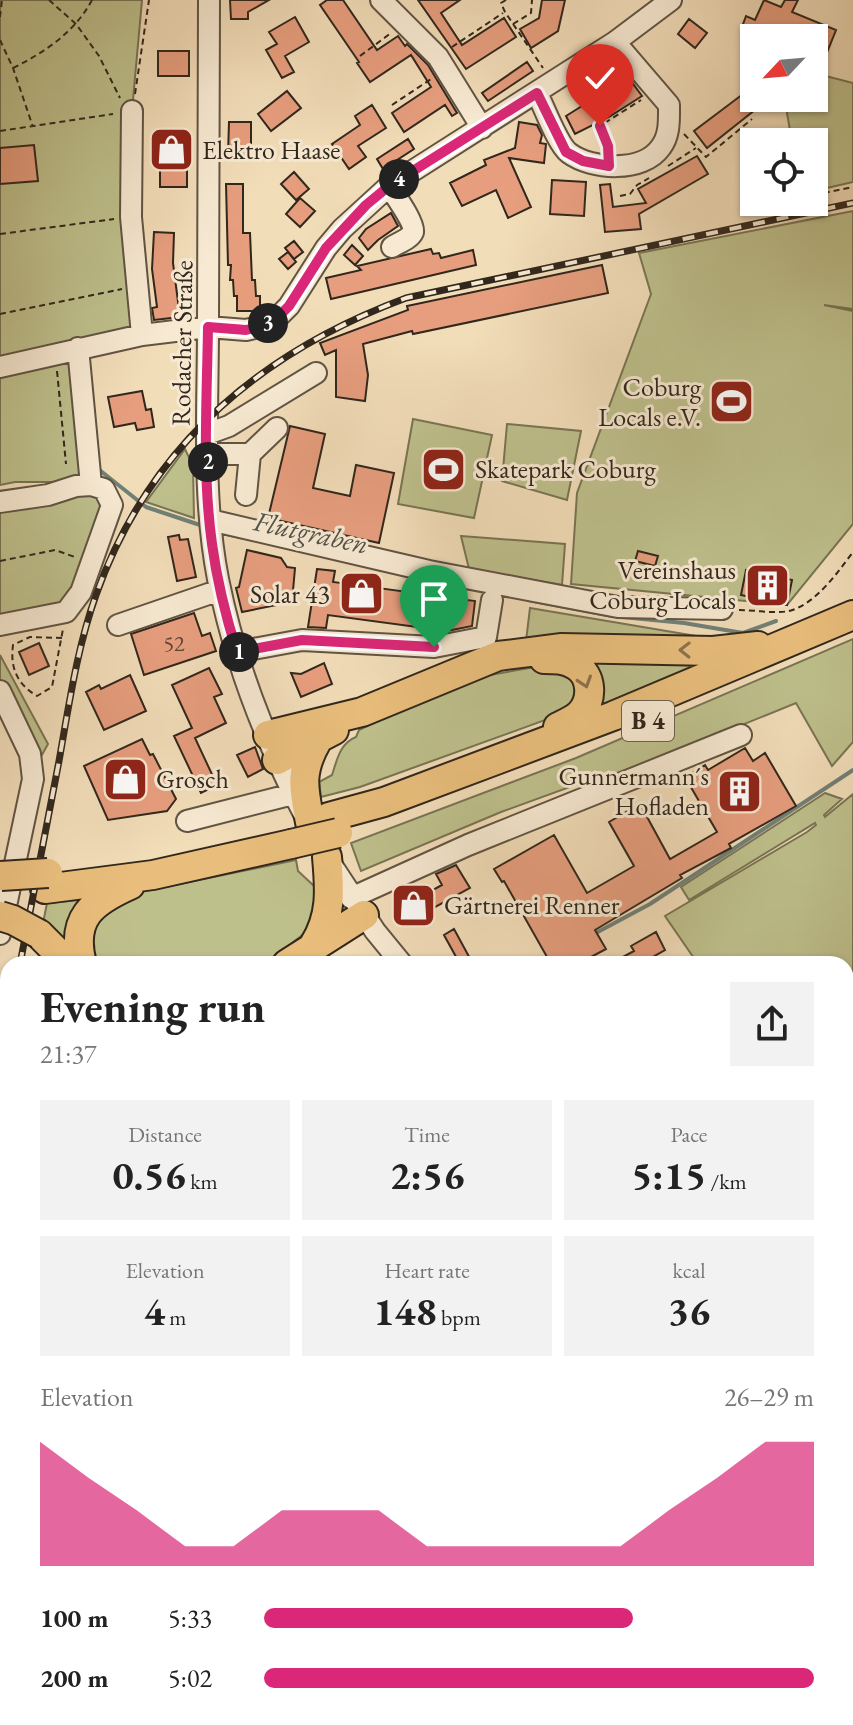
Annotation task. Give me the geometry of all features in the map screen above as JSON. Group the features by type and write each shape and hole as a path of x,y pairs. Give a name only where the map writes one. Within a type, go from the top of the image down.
{"highway":[{"name":"B 4","path":"46,881 135,860 313,834 384,802 613,716 853,615"},
{"name":"B 4","path":"0,882 153,875 418,807 620,732 853,634"},
{"path":"273,747 498,656 562,648 713,651 790,642"},
{"path":"464,670 559,659 581,670 588,681 590,694 583,712 575,718 478,766"},
{"path":"273,747 317,741 362,712"},
{"path":"314,945 324,929 330,892 313,834 303,776 317,741"},
{"path":"81,956 78,939 86,914 93,905 153,875"},
{"path":"298,956 358,906"},
{"path":"0,916 39,934 61,956"}],"street":[{"name":"Rodacher Straße","path":"209,0 207,444 210,527 220,590 237,652 293,794 313,834 358,906 396,956"},
{"path":"381,0 442,63 482,128"},
{"path":"0,367 142,335 208,327 246,330 263,326 289,306 326,248 366,205 389,186 615,42 671,0"},
{"path":"545,88 566,152 583,161 630,166 660,150 668,132 669,105 615,42"},
{"path":"132,111 131,217 142,335"},
{"path":"389,186 413,225 408,238 392,247"},
{"path":"0,625 66,612 81,592 112,505 104,489 90,474 78,348"},
{"path":"207,444 229,426 316,373"},
{"path":"246,495 250,454 277,428"},
{"path":"207,444 250,454"},
{"path":"0,502 58,492 76,486 90,474"},
{"path":"210,527 618,607 722,609"},
{"path":"118,625 220,590"},
{"path":"237,652 302,640 434,647 486,637 492,600"},
{"path":"0,691 30,754 33,779 0,934"},
{"path":"358,906 468,845 741,735"},
{"path":"187,821 293,794"}],"path":[{"path":"0,17 2,0"},
{"path":"49,0 76,24 99,56 120,98 132,111"},
{"path":"13,68 41,54 76,24 92,0"},
{"path":"132,111 149,0"},
{"path":"506,0 501,3 545,88"},
{"path":"512,24 531,13 532,0"},
{"path":"392,105 505,12"},
{"path":"360,56 405,22"},
{"path":"0,40 33,128"},
{"path":"609,166 608,146 600,126 648,95 653,86"},
{"path":"0,131 132,111"},
{"path":"669,118 706,157 752,119"},
{"path":"828,192 853,187"},
{"path":"0,234 131,217"},
{"path":"0,314 139,286"},
{"path":"56,353 66,464"},
{"path":"0,561 55,550 91,562"},
{"path":"722,609 784,612 800,607 842,568 853,552"},
{"path":"62,638 30,637 13,645 10,662 24,688 37,696 52,687 62,638 66,612"}],"green space":[{"path":"0,0 142,0 132,111 142,335 71,352 82,482 15,482 0,485"},
{"path":"828,77 853,83 853,182 828,188 828,128 790,128 787,113 828,112"},
{"name":"Coburg Locals e.V.","path":"853,211 853,309 824,305 853,311 853,524 787,605 571,584 577,493 651,294 639,253"},
{"name":"Skatepark Coburg","path":"413,419 492,435 474,518 398,504"},
{"path":"507,424 581,431 567,500 502,481"},
{"path":"185,449 193,466 194,518 146,502"},
{"path":"102,494 101,524 68,601 0,621 0,502"},
{"path":"461,536 565,544 562,585 469,569"},
{"path":"530,608 708,638 687,641 605,634 526,641"},
{"path":"853,639 853,742 832,766 796,703 619,775 597,777 501,812 361,871 351,843 576,758"},
{"path":"0,655 48,744 38,762 0,680"},
{"path":"587,658 699,661 713,668 597,713"},
{"path":"557,663 576,682 574,701 559,715 360,787 321,797 319,782 332,775 343,748 356,737 359,730 479,677"},
{"path":"825,793 842,799 825,817 853,794 853,956 692,956 665,916 807,832 815,823 689,900 681,887"},
{"path":"296,860 298,871 314,886 314,910 310,929 275,956 92,956 88,948 89,917 136,893"},
{"path":"90,899 70,952 42,928 47,903"}],"building":[{"path":"230,0 269,0 248,12 248,19 231,19"},
{"path":"327,0 343,0 377,50 398,36 428,65 457,113 452,116 445,105 404,132 392,113 431,87 411,55 370,82 320,5"},
{"path":"418,0 460,0 441,13 462,45 504,18 516,37 466,69"},
{"path":"542,0 565,0 558,31 531,48 520,29 539,18"},
{"path":"764,0 781,7 785,0 798,0 792,12 821,24 743,24 746,16 755,20"},
{"path":"295,17 309,42 285,56 294,72 282,78 266,50 277,44 269,32"},
{"path":"689,19 707,33 695,48 678,34"},
{"path":"828,27 836,30 828,50"},
{"path":"158,51 189,51 189,76 158,76"},
{"path":"527,62 533,71 488,101 482,93"},
{"path":"628,77 642,96 575,134 566,116"},
{"path":"287,91 301,108 271,131 258,114"},
{"path":"740,96 740,112 752,112 707,148 694,131"},
{"path":"372,105 386,128 358,146 366,157 349,169 332,144 360,125 355,116"},
{"path":"229,122 251,122 251,155 228,155"},
{"path":"519,122 537,125 542,135 540,143 546,144 544,163 509,158 531,207 508,218 496,190 462,206 450,183 486,165 484,160 515,148"},
{"name":"Elektro Haase","path":"160,135 183,136 187,187 160,187"},
{"path":"408,139 414,149 383,169 377,159"},
{"path":"34,145 38,181 0,184 0,148"},
{"path":"697,156 708,174 639,214 641,229 605,232 600,185 610,184 613,207 646,203 638,189"},
{"path":"294,172 309,189 296,200 281,184"},
{"path":"552,180 586,182 584,216 550,214"},
{"path":"226,184 243,184 243,233 250,233 252,280 255,280 256,296 260,296 260,311 237,311 237,296 234,296 233,280 230,280 231,265 228,265"},
{"path":"300,198 315,211 300,227 286,214"},
{"path":"391,213 398,226 368,250 359,238 366,229"},
{"path":"154,232 174,233 173,263 180,317 154,320 152,308 157,307 152,269"},
{"path":"294,241 303,252 294,259 285,248"},
{"path":"352,245 363,256 355,265 344,255"},
{"path":"431,249 441,258 473,250 476,265 331,299 326,278 361,270 357,266"},
{"path":"288,252 296,262 288,269 279,259"},
{"path":"602,265 608,293 413,334 412,331 363,344 368,375 365,401 336,397 336,350 325,355 320,343 408,310 407,306"},
{"path":"142,391 146,410 151,409 154,427 137,430 135,423 114,427 108,397"},
{"path":"290,426 325,434 313,488 350,496 356,465 394,473 379,543 268,518"},
{"path":"179,535 180,540 188,539 196,577 177,581 168,537"},
{"path":"247,550 281,558 287,567 295,568 292,602 242,612 236,588 239,587"},
{"path":"638,551 658,556 655,566 635,561"},
{"path":"317,569 335,571 333,582 475,601 472,626 447,631 328,615 326,628 308,627"},
{"name":"Vereinshaus Coburg Locals","path":"746,570 792,580 787,605 741,595"},
{"path":"194,613 202,636 210,633 216,651 144,675 131,634"},
{"path":"39,643 49,666 29,675 19,652"},
{"path":"324,663 332,684 301,697 291,673 301,674"},
{"path":"209,668 222,694 214,697 226,723 195,738 217,785 201,793 174,736 192,728 172,685"},
{"path":"130,675 146,711 104,730 86,692 99,685 101,689"},
{"path":"142,739 176,799 167,811 108,820 84,766"},
{"path":"255,747 263,769 248,777 237,755"},
{"path":"745,748 753,761 765,753 796,806 729,844 731,848 680,875 682,878 595,930 606,949 593,956 546,956 494,869 554,835 587,893 634,866 609,822 640,804 670,859 717,832 685,777 705,765 708,770"},
{"path":"456,865 470,888 408,922 396,899 417,887 422,896 442,885 436,874"},
{"path":"454,929 469,956 456,956 444,935"},
{"path":"656,932 665,950 654,956 625,956 634,951 631,946"}],"waterway":[{"name":"Flutgraben","path":"97,468 146,507 203,526"},
{"name":"Flutgraben","path":"227,534 245,538"},
{"name":"Flutgraben","path":"528,600 613,616"},
{"name":"Flutgraben","path":"622,617 743,633 776,621"},
{"path":"594,934 650,904 853,770"}],"railway":[{"path":"22,956 74,677 96,595 119,542 146,493 179,450 216,411 258,376 304,346 353,320 406,298 853,203"}],"place":[{"name":"Elektro Haase","path":"171,150"},
{"name":"Coburg Locals e.V.","path":"732,402"},
{"name":"Skatepark Coburg","path":"444,469"},
{"name":"Vereinshaus Coburg Locals","path":"767,585"},
{"name":"Solar 43","path":"361,594"},
{"name":"Grosch","path":"125,779"},
{"name":"Gunnermann´s Hofladen","path":"740,791"},
{"name":"Gärtnerei Renner","path":"413,905"}],"route":[{"path":"434,647 302,640 237,652 218,579 210,520 208,327 246,330 263,326 277,318 289,306 326,248 366,205 389,186 537,93 566,152 583,161 609,166 608,146 600,126"}]}
